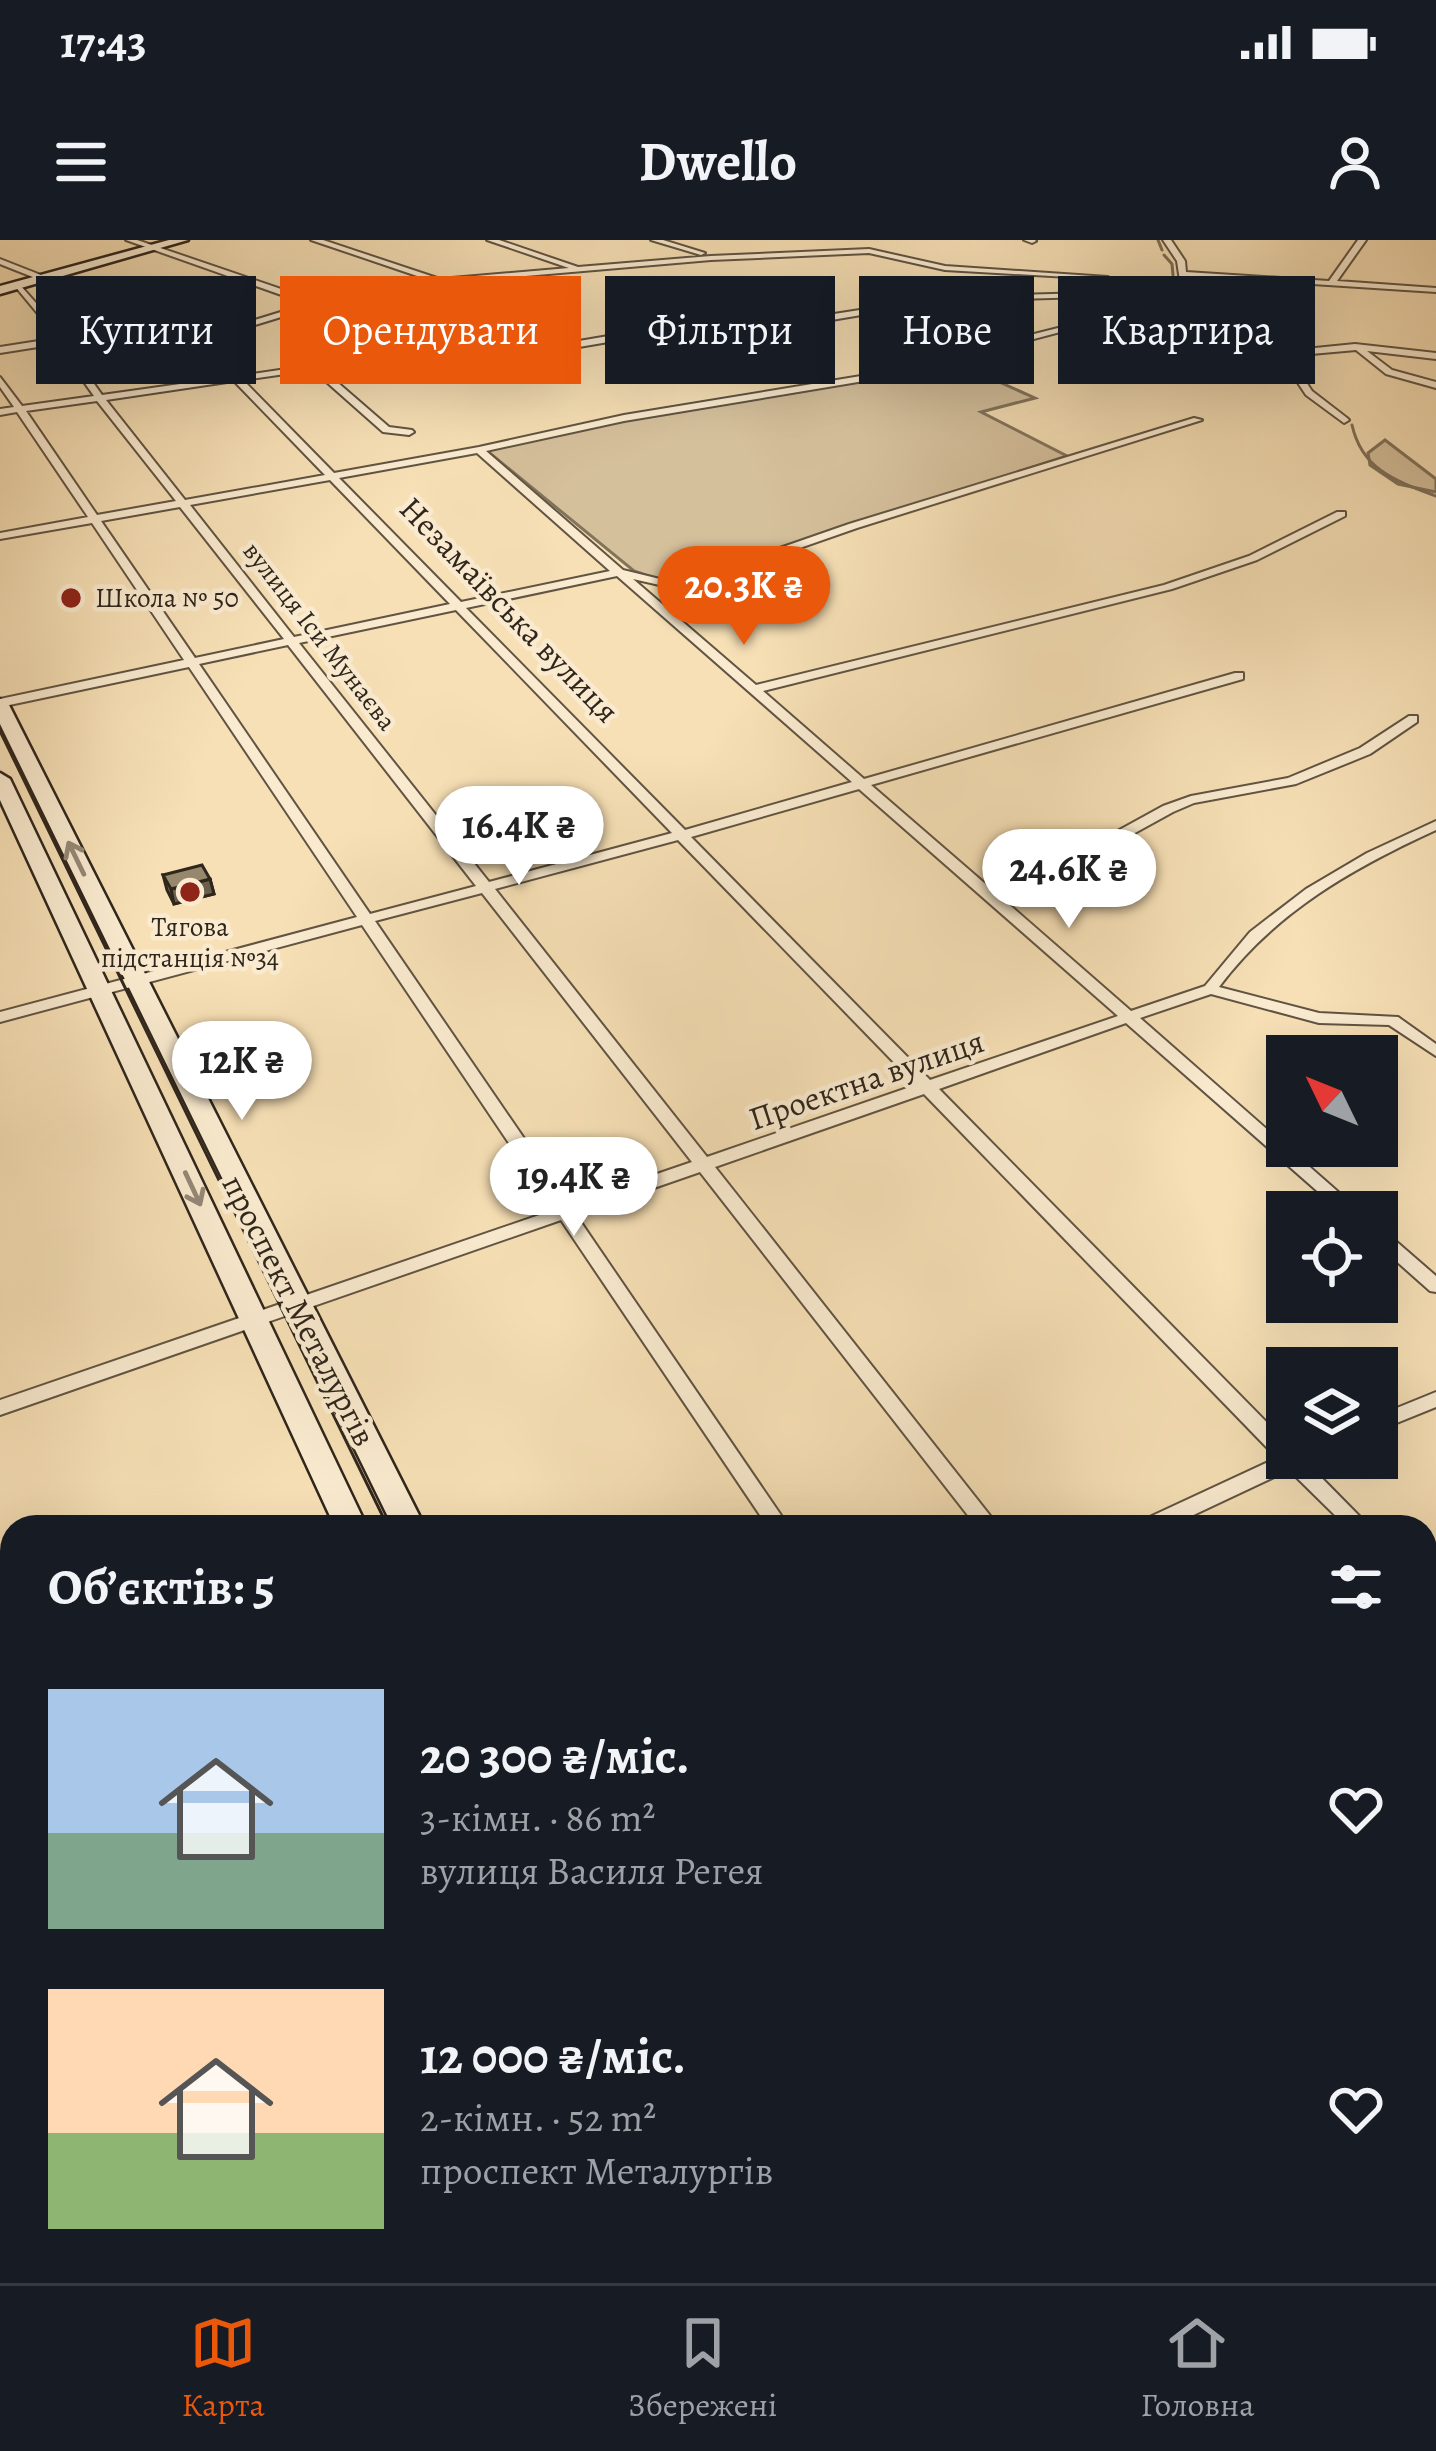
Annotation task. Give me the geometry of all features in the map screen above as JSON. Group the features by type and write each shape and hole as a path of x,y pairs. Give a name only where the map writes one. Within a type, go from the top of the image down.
{"main road":[{"path":"41,276 182,240"},
{"name":"проспект Металургів","path":"0,704 403,1515"},
{"name":"проспект Металургів","path":"0,779 345,1515"}],"street":[{"path":"130,240 280,292"},
{"path":"315,240 426,276"},
{"path":"490,240 578,268"},
{"path":"655,240 711,258"},
{"path":"839,240 945,268 1086,276"},
{"path":"1167,240 1184,276"},
{"path":"1332,282 1362,240"},
{"path":"494,276 869,251"},
{"name":"Незамаївська вулиця","path":"0,261 41,276"},
{"path":"1315,282 1436,290"},
{"name":"вулиця Іси Мунаєва","path":"9,288 36,313"},
{"path":"581,344 808,320 944,299 1058,296"},
{"path":"0,536 624,418 960,362 997,346 1058,331"},
{"path":"0,350 36,345"},
{"path":"1355,347 1389,372 1436,385"},
{"path":"1315,351 1355,347 1436,356"},
{"path":"0,380 771,1515"},
{"name":"вулиця Іси Мунаєва","path":"91,384 979,1515"},
{"path":"0,412 188,384"},
{"name":"Незамаївська вулиця","path":"242,384 1266,1433"},
{"path":"334,384 386,430 410,432"},
{"path":"1304,384 1344,420"},
{"path":"0,704 619,572 664,583 701,579 853,526 1197,420"},
{"path":"479,449 1328,1191"},
{"path":"756,689 1168,587 1253,558 1341,514"},
{"path":"0,1018 682,835 1239,676"},
{"path":"994,900 1078,874 1108,842 1168,809 1191,800 1291,781 1365,751 1413,719"},
{"path":"1436,825 1383,850 1280,913 1254,932 1210,989 1319,1018 1393,1019 1436,1051"},
{"name":"Проектна вулиця","path":"0,1408 1210,989"},
{"path":"1398,1253 1436,1286"},
{"path":"1398,1415 1436,1400"},
{"path":"1173,1515 1266,1470"},
{"name":"Незамаївська вулиця","path":"1312,1479 1348,1515"}],"shaded area":[{"path":"859,381 1004,384 1035,398 981,412 1067,456 691,579 660,580 634,571 486,450 588,426"},
{"path":"1385,440 1436,479 1436,492 1398,484 1370,465 1368,453"}],"building":[{"path":"202,865 210,879 171,889 163,875"}],"waterway":[{"path":"1158,240 1162,250"},
{"path":"1164,255 1172,264 1173,275"},
{"path":"1352,425 1372,463 1394,479 1436,496"}],"tram line":[{"path":"0,731 382,1515"}],"place":[{"name":"Школа № 50","path":"71,598"},
{"name":"Тягова пiдстанцiя №34","path":"190,892"}]}
